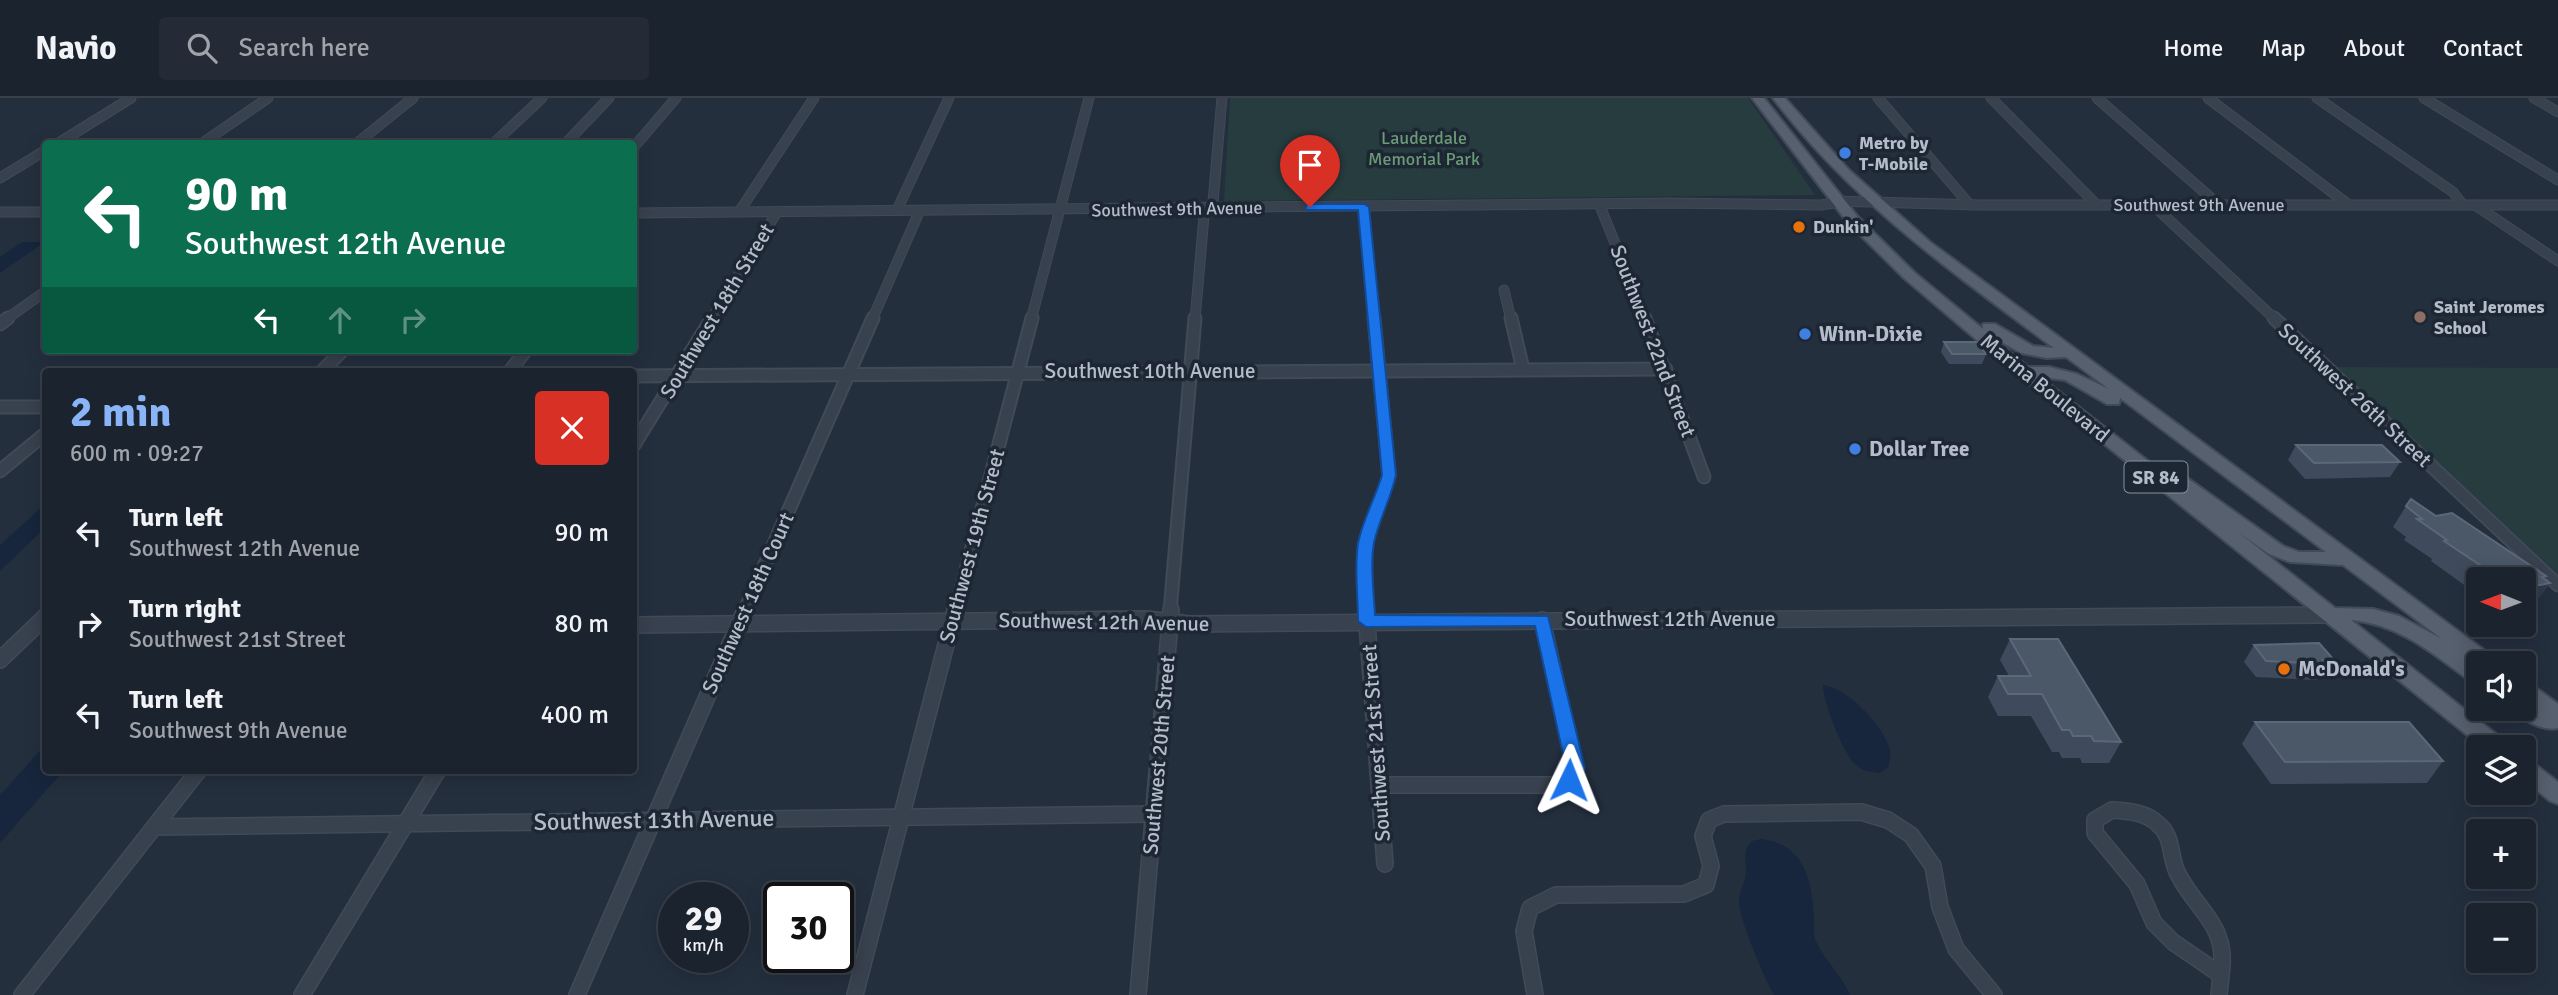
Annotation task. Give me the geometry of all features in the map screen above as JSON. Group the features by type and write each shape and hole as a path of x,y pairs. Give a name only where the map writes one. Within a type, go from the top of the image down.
{"main road":[{"name":"Marina Boulevard","path":"1758,98 1872,240 1910,276 2024,372 2482,735"},
{"name":"Marina Boulevard","path":"1779,98 1818,145 1876,204 1925,245 2472,651"},
{"path":"1806,157 1824,166 1853,195 1876,204"},
{"path":"1910,276 1942,290 2017,347 2043,354 2070,352"},
{"path":"2024,372 2042,371 2072,376 2093,385 2151,429 2204,452"},
{"path":"2135,460 2168,472 2276,550 2297,558 2348,559"},
{"path":"2330,615 2351,612 2398,622 2466,668"},
{"path":"2536,699 2558,715"},
{"path":"2536,714 2558,726"},
{"path":"2536,778 2558,795"}],"street":[{"path":"63,140 131,98"},
{"path":"207,140 268,98"},
{"path":"361,140 413,98"},
{"path":"497,140 542,98"},
{"path":"569,140 609,98"},
{"path":"637,144 676,98"},
{"name":"Southwest 18th Street","path":"739,212 814,98"},
{"path":"897,211 949,98"},
{"name":"Southwest 19th Street","path":"855,995 1088,98"},
{"name":"Southwest 20th Street","path":"1138,995 1204,216 1213,202 1222,98"},
{"path":"1878,98 1970,205"},
{"path":"1991,98 2097,205"},
{"path":"2097,98 2219,205"},
{"path":"2208,98 2349,205"},
{"path":"2316,98 2453,192 2463,205"},
{"path":"2424,98 2558,180"},
{"path":"2534,98 2558,111"},
{"path":"0,178 42,152"},
{"name":"Southwest 9th Avenue","path":"637,214 1721,203 1748,206 1821,205 1840,202 1970,205 2558,205"},
{"name":"Southwest 22nd Street","path":"1600,205 1666,369 1704,477"},
{"name":"Southwest 26th Street","path":"2152,205 2558,586"},
{"path":"2475,205 2558,261"},
{"name":"Southwest 21st Street","path":"1364,207 1389,475 1383,498 1372,519 1366,546 1366,621 1385,864"},
{"name":"Southwest 18th Court","path":"578,995 920,210"},
{"path":"1,213 42,212"},
{"name":"Southwest 18th Street","path":"637,439 777,212"},
{"path":"1504,290 1523,369"},
{"path":"0,324 42,293"},
{"path":"325,368 339,354"},
{"path":"512,368 523,354"},
{"name":"Southwest 10th Avenue","path":"637,376 1192,370 1666,369"},
{"path":"0,407 42,407"},
{"path":"0,471 42,436"},
{"name":"Southwest 12th Avenue","path":"637,625 1147,619 1189,624 2330,615"},
{"path":"0,660 42,620"},
{"path":"1379,785 1552,785 1569,780 1575,768 1542,620"},
{"path":"22,995 196,774"},
{"path":"302,995 436,774"},
{"path":"2219,995 2225,949 2213,923 2179,875 2166,832 2151,818 2134,813 2112,810 2098,816 2095,820 2095,832 2137,884 2154,923 2173,942 2221,975"},
{"path":"1535,995 1524,931 1530,908 1556,895 1684,894 1706,885 1711,866 1703,836 1709,820 1724,814 1861,812 1888,820 1911,835 1933,866 1940,907 1956,949 1994,995"},
{"name":"Southwest 13th Avenue","path":"154,827 1154,814"}],"green space":[{"name":"Lauderdale Memorial Park","path":"1230,98 1748,98 1815,195 1224,201"},
{"path":"2336,367 2558,368 2558,574"}],"water":[{"path":"22,242 42,242 0,273 0,257"},
{"path":"42,507 42,531 0,571 0,545"},
{"path":"1823,685 1854,700 1880,729 1890,753 1889,766 1880,773 1869,772 1857,766 1849,757 1829,713"},
{"path":"42,748 42,774 60,774 0,843 0,795"},
{"path":"1761,839 1787,848 1803,866 1811,890 1815,939 1850,995 1774,995 1742,918 1739,897 1746,875 1746,852 1752,841"}],"building":[{"path":"1944,342 1977,342 1986,354 1952,354"},
{"path":"2296,445 2382,445 2400,462 2314,463"},
{"path":"2411,499 2436,516 2452,513 2533,567 2483,567 2444,541 2447,540 2417,519 2422,519 2406,506"},
{"path":"2536,569 2546,576 2542,577 2550,583 2536,586"},
{"path":"2010,639 2058,639 2121,742 2094,741 2091,736 2073,736 2070,730 2062,730 2042,694 2008,694 1998,676 2031,676"},
{"path":"2319,643 2334,660 2323,660 2326,664 2266,661 2254,645"},
{"path":"2255,722 2409,722 2443,761 2285,762"}],"place":[{"name":"Metro by T-Mobile","path":"1845,153"},
{"name":"Dunkin'","path":"1799,227"},
{"name":"Saint Jeromes School","path":"2420,317"},
{"name":"Winn-Dixie","path":"1805,334"},
{"name":"Dollar Tree","path":"1855,449"},
{"name":"McDonald's","path":"2284,669"}],"route":[{"path":"1310,207 1364,207 1389,475 1383,498 1372,519 1366,546 1366,621 1542,620 1575,768 1569,780"}]}
